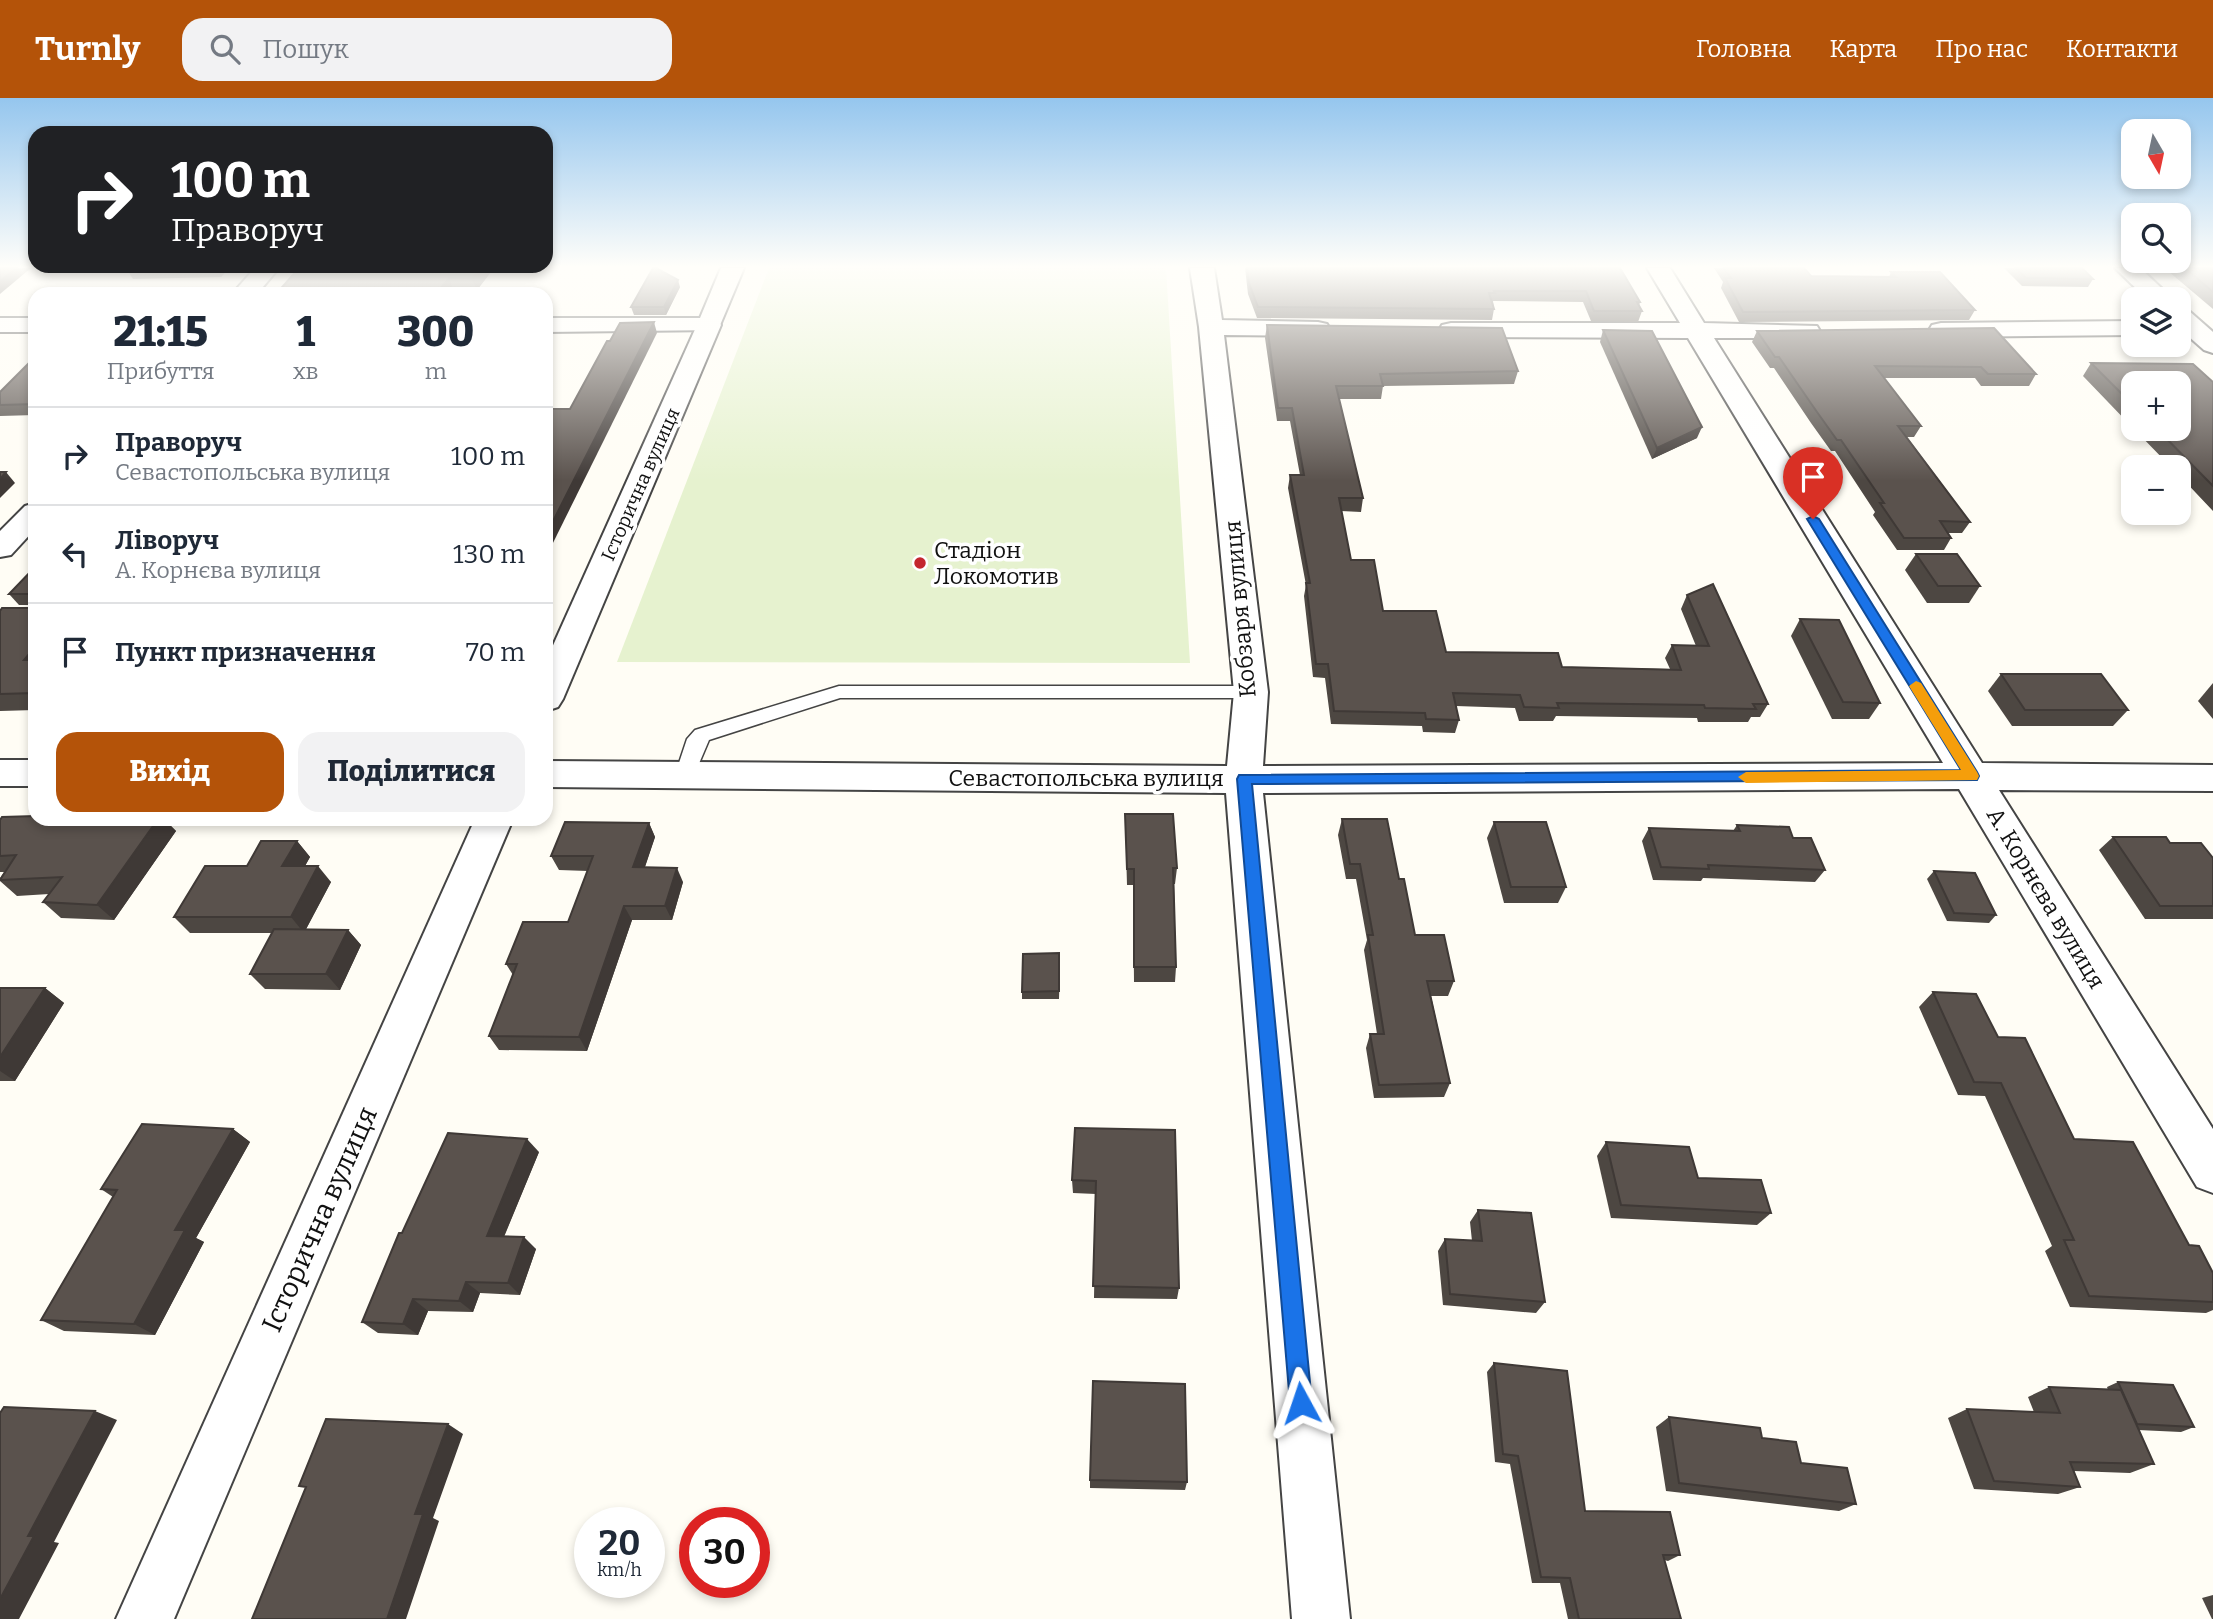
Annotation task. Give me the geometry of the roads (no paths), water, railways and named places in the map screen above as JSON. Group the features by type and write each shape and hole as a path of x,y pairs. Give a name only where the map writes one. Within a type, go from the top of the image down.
{"street":[{"name":"Історична вулиця","path":"553,683 703,339"},
{"name":"Кобзаря вулиця","path":"1212,339 1251,692 1244,779 1321,1619"},
{"name":"А. Корнєва вулиця","path":"1702,339 2213,1171"},
{"path":"0,548 28,519"},
{"path":"0,773 28,773"},
{"name":"Севастопольська вулиця","path":"553,774 1244,779 1972,776 2213,778"},
{"name":"Історична вулиця","path":"145,1619 491,826"}],"lane":[{"path":"685,775 697,739 702,735 832,692 1251,692"}],"place":[{"name":"Стадіон Локомотив","path":"920,563"}]}
